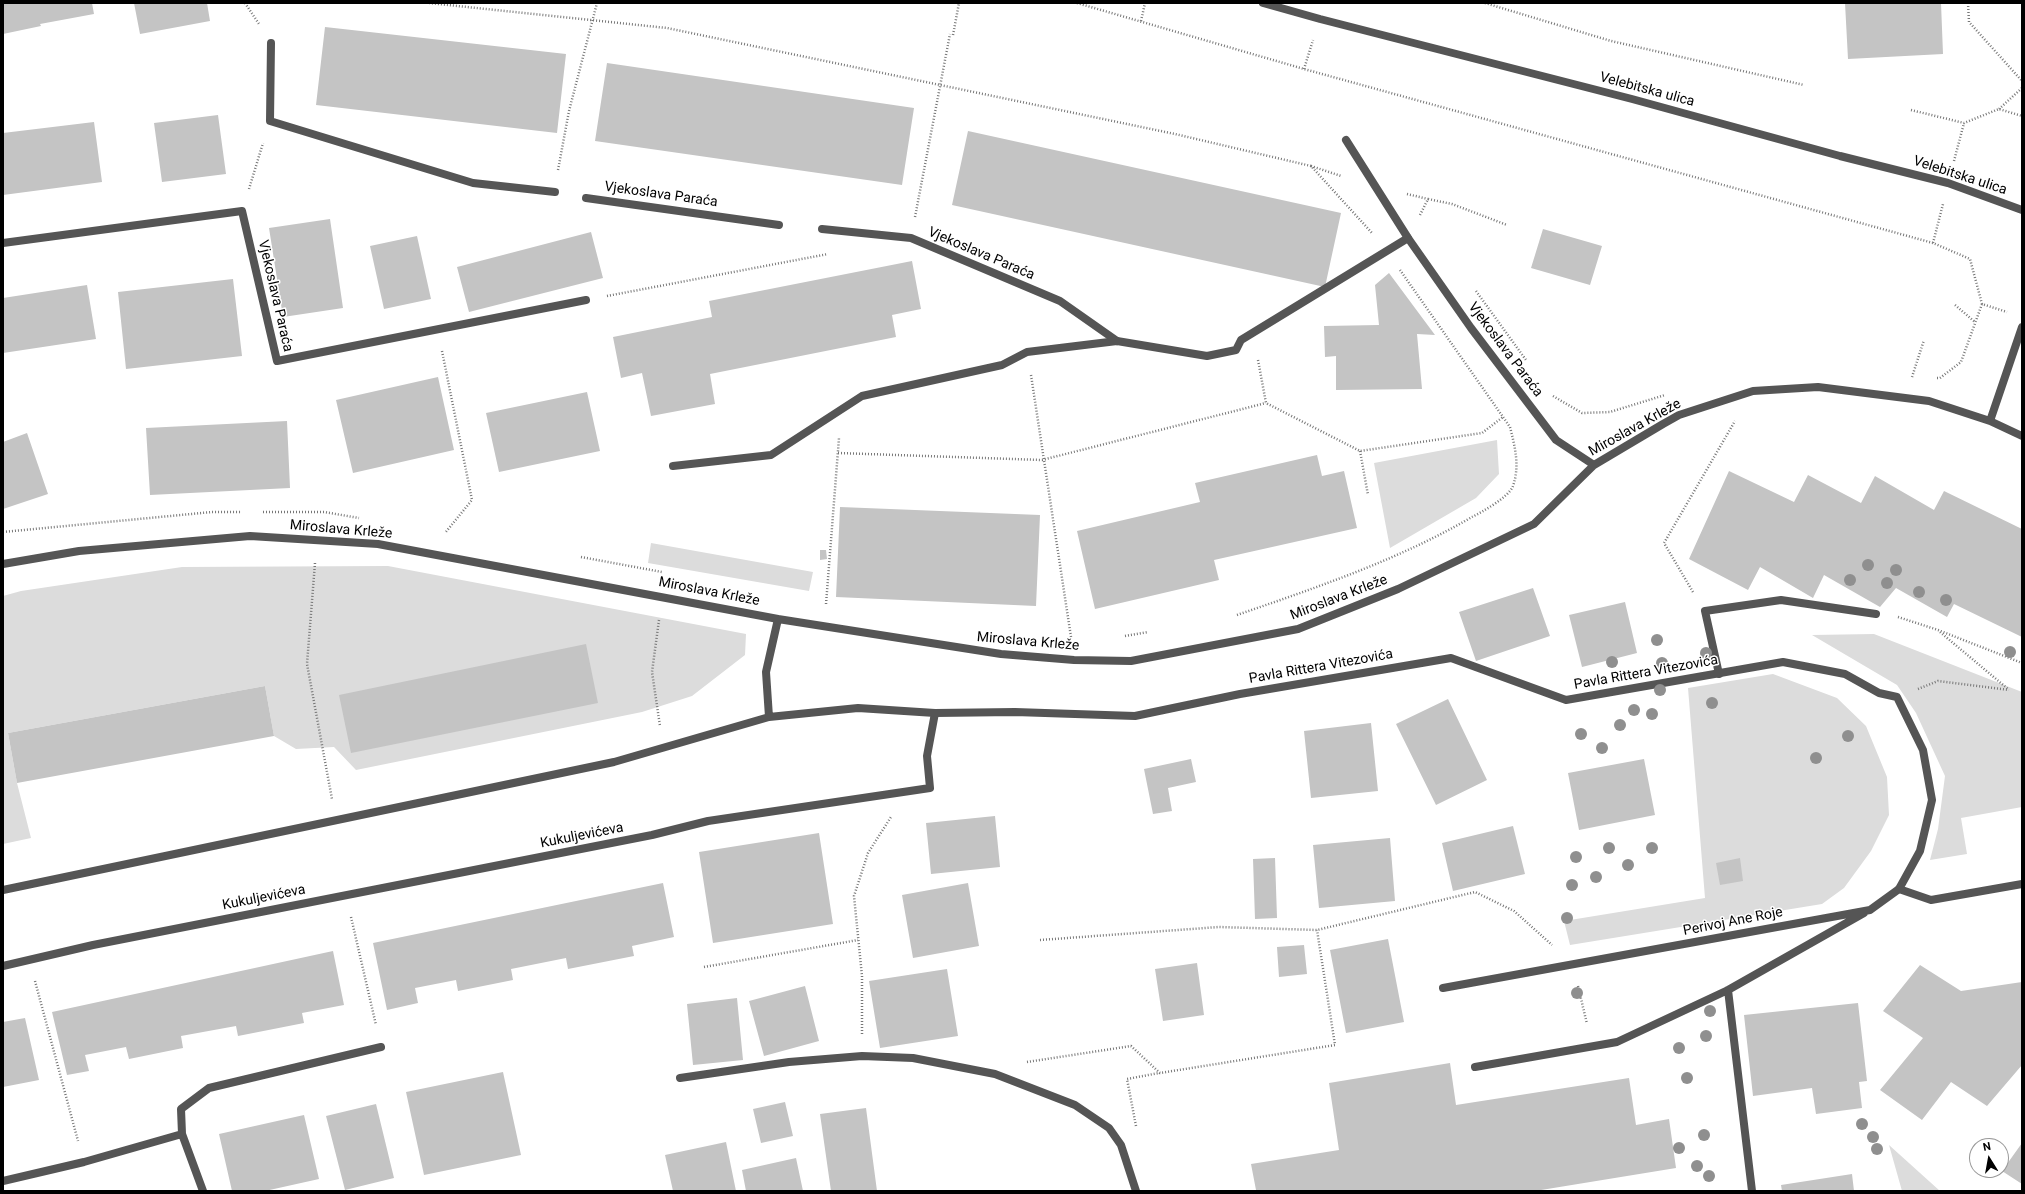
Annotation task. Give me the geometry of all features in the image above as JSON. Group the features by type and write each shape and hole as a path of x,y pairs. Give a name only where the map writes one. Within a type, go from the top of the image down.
{"street":[{"name":"Velebitska ulica","path":"1263,3 1948,183 2022,210"},
{"path":"271,43 270,121 474,183 555,192"},
{"name":"Vjekoslava Paraća","path":"1346,140 1408,238 1471,328 1556,440 1594,465"},
{"name":"Vjekoslava Paraća","path":"586,198 779,225"},
{"path":"3,243 242,211"},
{"name":"Vjekoslava Paraća","path":"242,211 277,361 586,300"},
{"name":"Vjekoslava Paraća","path":"822,229 911,238 1060,301 1117,341"},
{"path":"673,466 771,455 862,396 1002,365 1027,352 1117,341 1208,356 1236,350 1241,340 1253,332 1408,238"},
{"path":"1990,421 2022,326"},
{"name":"Miroslava Krleže","path":"3,564 80,551 250,536 378,544 662,596 778,619 1001,654 1074,660 1131,661 1298,629 1398,589 1534,524 1594,465 1679,415 1753,391 1818,387 1929,400 1990,421 2022,436"},
{"path":"1719,674 1705,611 1781,600 1876,614"},
{"path":"769,717 766,672 778,619"},
{"name":"Pavla Rittera Vitezovića","path":"935,713 1015,712 1134,716 1240,694 1451,658 1566,700 1783,662 1845,674 1879,693 1897,697"},
{"path":"1897,697 1923,750 1932,800 1920,851 1899,889 1931,900 2022,884"},
{"path":"3,890 614,762 664,749 769,717 858,708 935,713"},
{"name":"Kukuljevićeva","path":"3,966 93,945 652,835 708,821 930,788 927,756 935,713"},
{"name":"Perivoj Ane Roje","path":"1443,988 1870,910 1899,889"},
{"path":"1475,1067 1617,1042 1728,990 1870,910"},
{"path":"1728,990 1752,1191"},
{"path":"203,1191 182,1134 181,1109 209,1088 382,1047"},
{"path":"680,1078 789,1062 862,1056 913,1058 995,1074 1075,1105 1109,1128 1121,1145 1136,1191"},
{"path":"3,1181 84,1162 182,1134"}],"path":[{"path":"429,3 667,28 1175,134 1310,166 1374,235"},
{"path":"555,192 569,111 597,3"},
{"path":"919,197 940,84 959,3"},
{"path":"1077,3 1312,71 1933,242 1970,259 1982,304 1961,362 1940,378 1933,378"},
{"path":"1141,21 1145,3"},
{"path":"1485,3 1611,41 1804,85"},
{"path":"1968,3 1969,22 2022,81"},
{"path":"1911,110 1964,123 1999,109 2022,88"},
{"path":"1999,109 2022,116"},
{"path":"242,211 270,121"},
{"path":"1424,222 1420,215 1428,199 1452,204 1507,225"},
{"path":"630,291 833,253"},
{"path":"1235,616 1345,578 1424,544 1494,505 1512,487 1517,455 1510,427 1396,266"},
{"path":"1475,290 1530,365"},
{"path":"1982,304 2009,312"},
{"path":"1955,305 1975,322"},
{"path":"438,329 472,500 445,533"},
{"path":"1253,332 1266,403"},
{"path":"1905,397 1924,340"},
{"path":"1027,352 1042,460 1071,640"},
{"path":"1549,390 1554,396 1582,413 1610,412 1668,394"},
{"path":"1705,611 1664,543 1753,391"},
{"path":"838,453 1042,460 1266,403 1360,451 1482,433 1503,417"},
{"path":"826,605 841,410"},
{"path":"1360,451 1368,495"},
{"path":"317,540 307,664 336,820"},
{"path":"662,596 652,672 664,749"},
{"path":"1895,616 1938,630 2022,663"},
{"path":"1897,697 1938,681 2009,690 1938,630"},
{"path":"1119,636 1150,632"},
{"path":"862,1056 862,976 854,896 868,853 888,820 894,816"},
{"path":"1040,940 1219,927 1317,930 1475,892 1514,911 1573,965 1592,1046"},
{"path":"346,895 382,1047"},
{"path":"1133,1104 1127,1079 1335,1045 1317,930"},
{"path":"704,967 858,940"},
{"path":"29,960 84,1162"},
{"path":"995,1074 1029,1061 1131,1046 1160,1073"}],"shaded area":[{"path":"1497,440 1499,474 1476,498 1390,548 1374,463"},
{"path":"651,543 813,572 809,591 648,563"},
{"path":"388,566 746,634 745,655 692,696 642,712 356,770 334,747 296,749 274,736 265,686 8,733 17,783 31,838 3,844 3,596 21,591 182,567"},
{"path":"1874,634 2022,692 2022,807 1961,818 1967,854 1930,860 1938,829 1945,776 1916,713 1897,685 1812,635"},
{"path":"1773,674 1837,698 1866,726 1887,777 1889,815 1871,851 1844,888 1822,904 1570,945 1564,921 1705,898 1688,688"},
{"path":"1889,1145 1940,1191 1902,1191"}],"building":[{"path":"3,3 92,3 94,14 40,24 41,26 3,34"},
{"path":"134,3 207,3 210,21 140,34"},
{"path":"1845,3 1941,3 1943,54 1848,59"},
{"path":"325,27 566,54 557,133 316,105"},
{"path":"607,63 914,108 902,185 595,141"},
{"path":"218,115 226,174 162,182 154,123"},
{"path":"94,122 102,182 3,195 3,133"},
{"path":"968,131 1341,213 1325,287 952,205"},
{"path":"330,219 343,308 283,317 269,228"},
{"path":"1543,229 1602,246 1590,285 1531,268"},
{"path":"591,232 603,278 469,312 457,267"},
{"path":"417,236 431,299 384,309 370,246"},
{"path":"912,261 921,309 892,315 896,337 710,374 715,404 651,416 642,373 621,378 613,337 712,317 709,301"},
{"path":"1389,273 1435,335 1417,334 1422,389 1336,390 1336,356 1325,357 1324,326 1379,325 1375,285"},
{"path":"233,279 242,356 126,369 118,292"},
{"path":"87,285 96,339 3,353 3,298"},
{"path":"438,377 454,450 353,473 336,400"},
{"path":"587,392 600,451 499,472 486,413"},
{"path":"287,421 290,488 150,495 146,428"},
{"path":"27,433 48,494 3,509 3,442"},
{"path":"1317,455 1322,476 1344,471 1357,528 1214,560 1219,580 1095,609 1077,531 1200,502 1195,483"},
{"path":"1729,471 1794,502 1808,475 1861,503 1875,476 1934,510 1944,491 2022,529 2022,637 1954,604 1947,617 1896,588 1880,607 1824,575 1813,598 1760,567 1748,590 1689,559"},
{"path":"840,507 1040,515 1036,606 836,597"},
{"path":"820,550 826,550 827,559 820,560"},
{"path":"1533,588 1550,636 1476,661 1459,612"},
{"path":"1625,602 1637,653 1582,667 1569,615"},
{"path":"586,644 598,703 351,753 339,695"},
{"path":"265,686 274,736 17,783 8,733"},
{"path":"1448,699 1487,780 1436,805 1396,724"},
{"path":"1371,723 1378,791 1311,798 1304,731"},
{"path":"1191,759 1196,782 1168,788 1172,811 1153,814 1144,769"},
{"path":"1644,759 1655,815 1579,830 1568,773"},
{"path":"995,816 1000,867 931,874 926,823"},
{"path":"1513,826 1525,874 1453,891 1442,843"},
{"path":"819,833 833,924 713,943 699,852"},
{"path":"1390,838 1395,901 1319,908 1313,845"},
{"path":"1275,858 1277,918 1255,919 1253,859"},
{"path":"1740,858 1743,881 1720,885 1716,863"},
{"path":"663,883 674,937 632,946 634,956 568,969 566,958 511,969 513,980 458,991 456,980 415,988 418,1003 387,1010 373,943"},
{"path":"968,883 979,946 913,958 902,895"},
{"path":"1388,939 1404,1022 1346,1033 1330,950"},
{"path":"1304,945 1307,974 1279,977 1277,947"},
{"path":"333,951 344,1005 302,1013 304,1023 238,1036 236,1026 181,1036 183,1048 129,1059 126,1047 85,1055 89,1071 67,1075 52,1012"},
{"path":"1197,963 1204,1015 1163,1021 1155,969"},
{"path":"1920,965 1961,991 2022,982 2022,1065 1987,1106 1951,1082 1922,1120 1880,1090 1923,1038 1883,1011"},
{"path":"947,969 958,1036 880,1048 869,981"},
{"path":"805,986 819,1041 764,1056 749,1001"},
{"path":"737,998 743,1060 693,1065 687,1004"},
{"path":"1858,1003 1867,1081 1859,1082 1862,1108 1816,1114 1812,1088 1753,1096 1744,1015"},
{"path":"25,1018 39,1080 3,1087 3,1022"},
{"path":"1450,1063 1456,1105 1629,1078 1636,1125 1669,1119 1676,1168 1535,1191 1252,1191 1256,1190 1251,1164 1339,1150 1329,1083"},
{"path":"503,1072 521,1155 424,1175 406,1092"},
{"path":"785,1102 793,1136 761,1143 753,1109"},
{"path":"376,1104 394,1178 345,1190 326,1116"},
{"path":"866,1108 877,1191 831,1191 820,1114"},
{"path":"304,1115 319,1179 265,1191 232,1191 219,1134"},
{"path":"726,1142 736,1191 673,1191 665,1155"},
{"path":"2022,1143 2022,1184 2009,1176 2009,1161"},
{"path":"796,1158 803,1191 746,1191 742,1170"},
{"path":"1852,1174 1854,1191 1782,1191 1781,1185"}]}
